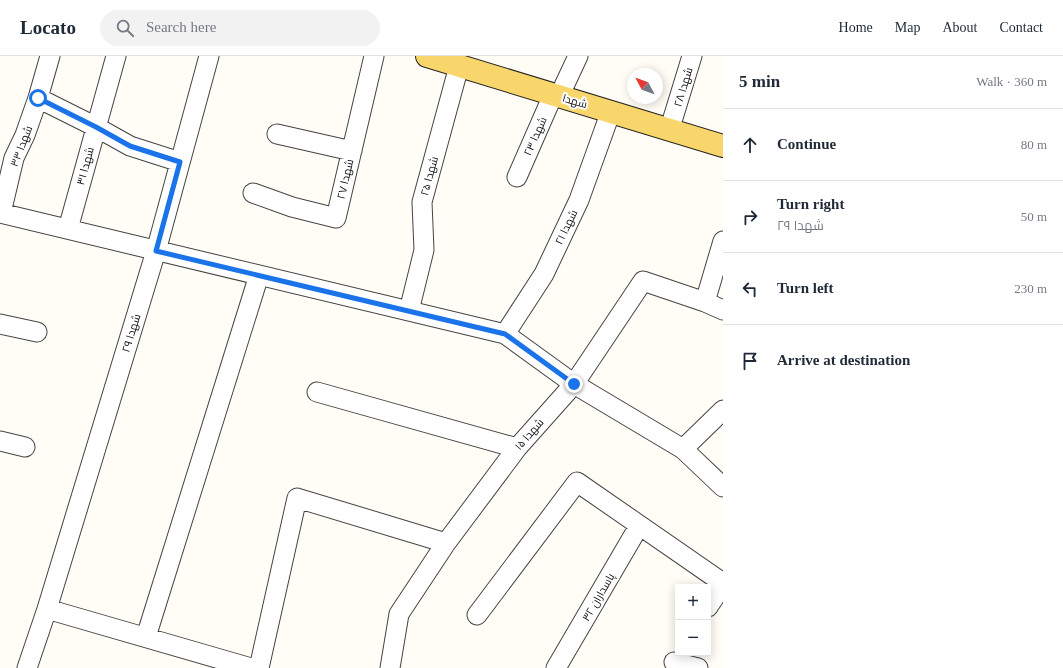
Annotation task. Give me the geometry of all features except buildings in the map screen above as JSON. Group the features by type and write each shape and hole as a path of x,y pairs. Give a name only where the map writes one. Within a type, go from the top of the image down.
{"main road":[{"name":"شهدا","path":"427,56 462,61 559,90 673,118 723,134"},
{"name":"شهدا","path":"559,90 610,112 723,146"}],"street":[{"name":"شهدا ۳۳","path":"1,213 14,158 25,135 38,98 50,56"},
{"name":"شهدا ۳۱","path":"68,229 116,56"},
{"name":"شهدا ۲۹","path":"27,668 47,609 156,251 209,56"},
{"name":"شهدا ۲۷","path":"254,193 292,207 336,218 374,56"},
{"name":"شهدا ۲۳","path":"517,177 559,90 578,56"},
{"name":"شهدا ۲۸","path":"673,118 692,56"},
{"name":"شهدا ۲۵","path":"409,311 424,250 422,202 462,61"},
{"path":"38,98 130,146 180,162"},
{"name":"شهدا ۲۱","path":"505,334 544,274 579,200 610,112"},
{"path":"277,134 352,151"},
{"path":"1,213 505,334 574,384 683,449 723,487"},
{"path":"705,302 723,241"},
{"path":"146,637 259,275"},
{"name":"شهدا ۱۵","path":"390,668 399,614 446,543 517,448 574,384 643,281 705,302 723,310"},
{"path":"0,324 37,332"},
{"path":"317,392 517,448"},
{"path":"683,449 723,410"},
{"path":"0,441 25,447"},
{"path":"477,615 577,482 723,583 711,602"},
{"path":"260,668 297,498 446,543"},
{"name":"پاسداران ۳۲","path":"556,668 639,526"},
{"path":"47,609 251,668"},
{"path":"674,661 698,668"}],"route":[{"path":"38,98 130,146 180,162 156,251 505,334 574,384"}]}
